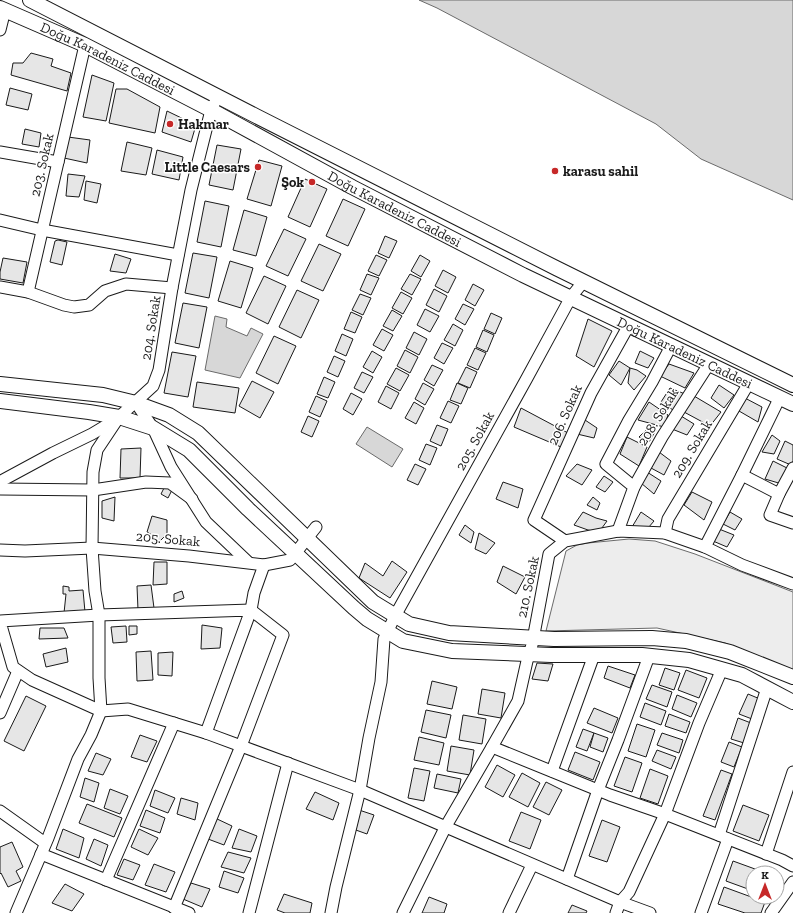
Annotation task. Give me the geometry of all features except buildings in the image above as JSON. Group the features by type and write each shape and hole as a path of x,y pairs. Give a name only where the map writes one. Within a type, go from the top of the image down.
{"main road":[{"name":"Doğu Karadeniz Caddesi","path":"30,0 584,281 793,385"},
{"name":"Doğu Karadeniz Caddesi","path":"2,9 85,45 211,110 352,187 516,271 793,404"},
{"path":"0,384 103,395 136,402 169,415 198,433 373,602 409,624 449,633 594,656 649,656 689,660 742,674 793,702"},
{"path":"0,402 120,417 154,428 189,450 248,509 354,608 367,619 403,642 452,651 531,646 562,639 652,638 686,641 730,652 793,677"}],"street":[{"path":"0,30 2,9"},
{"name":"203. Sokak","path":"28,292 85,45"},
{"name":"204. Sokak","path":"101,710 99,678 100,615 95,591 92,548 93,490 97,450 120,417 153,386 159,370 172,288 191,190 211,110 218,96"},
{"path":"0,152 58,162"},
{"path":"0,220 42,230 178,255"},
{"name":"205. Sokak","path":"330,913 360,790 381,682 384,639 395,616 571,297 584,281"},
{"path":"0,287 28,292 74,307 89,305 105,291 126,284 172,288"},
{"name":"206. Sokak","path":"565,541 534,520 591,393 628,325"},
{"path":"634,487 606,464 671,346"},
{"name":"208. Sokak","path":"618,531 634,487 662,437 709,364"},
{"name":"209. Sokak","path":"666,533 668,519 749,383"},
{"path":"705,547 780,397"},
{"path":"136,402 154,428 171,466 206,522 248,562"},
{"path":"0,483 53,452 92,434 120,417"},
{"path":"793,468 770,515 793,523"},
{"path":"742,475 779,494"},
{"path":"0,489 93,490 146,482 170,483 192,499"},
{"name":"205. Sokak","path":"0,550 25,551 92,548 189,556 264,565 290,560 316,527"},
{"name":"210. Sokak","path":"403,913 446,826 518,701 531,646 548,554 565,541 618,531 666,533 705,547 742,565 793,584"},
{"path":"206,733 251,610 254,593 264,565"},
{"path":"174,908 241,746 283,635 251,610 100,615 0,621 12,667 32,680 101,710 128,709 174,723 206,733 241,746 288,763 360,790 446,826 532,865 650,913"},
{"path":"552,771 594,656"},
{"path":"567,879 598,790 649,656"},
{"path":"616,913 620,902 629,892 665,814 699,723 722,669"},
{"path":"0,713 18,671"},
{"path":"701,913 767,688"},
{"path":"16,913 78,759 92,735 101,710"},
{"path":"106,880 174,723"},
{"path":"492,747 610,795 665,814 782,860 793,866"},
{"path":"249,913 288,763"},
{"path":"766,854 793,772"},
{"path":"0,811 45,843"},
{"path":"41,854 189,913"},
{"path":"508,913 532,865"},
{"path":"772,913 793,882"}],"shaded area":[{"path":"419,0 793,0 793,200 701,159 656,124 437,8"},
{"path":"215,316 227,319 226,327 247,336 251,328 263,334 240,378 205,370"},
{"path":"367,427 403,449 392,467 356,444"},
{"path":"629,539 655,541 695,554 793,592 793,670 725,643 657,628 546,631 566,551 577,545"}],"place":[{"name":"Hakmar","path":"170,124"},
{"name":"Little Caesars","path":"258,167"},
{"name":"karasu sahil","path":"555,171"},
{"name":"Şok","path":"312,182"}]}
